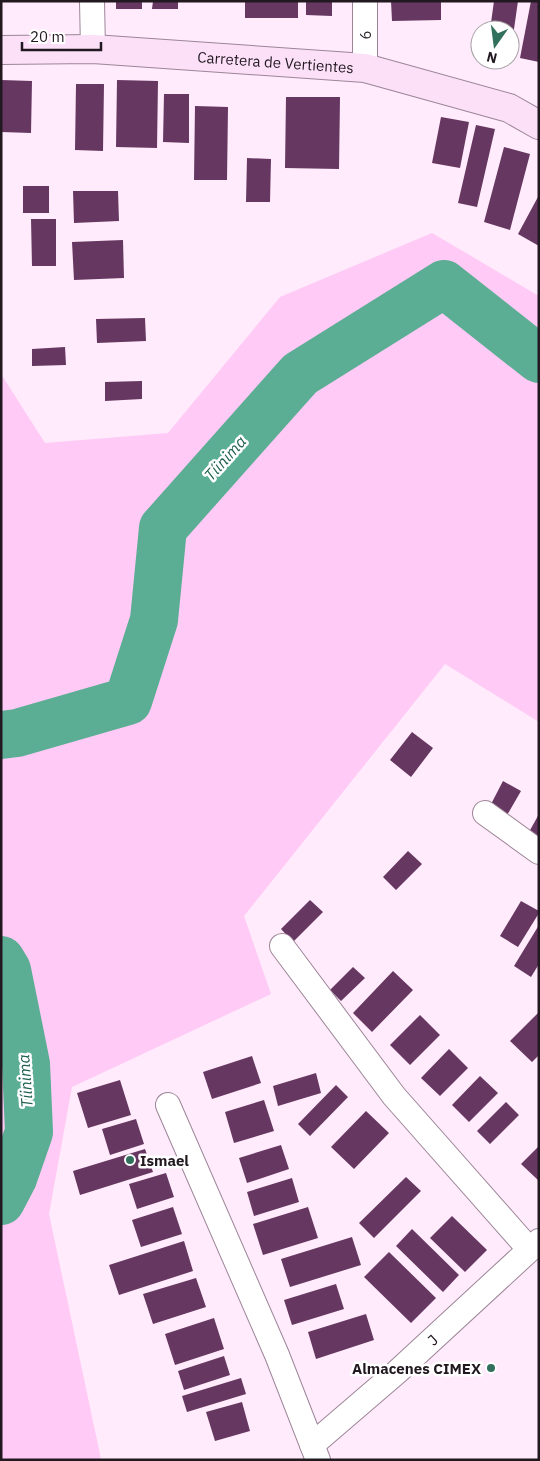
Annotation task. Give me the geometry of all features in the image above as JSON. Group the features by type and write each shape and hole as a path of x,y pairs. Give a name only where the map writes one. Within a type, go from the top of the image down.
{"main road":[{"name":"Carretera de Vertientes","path":"1,50 93,49 365,68 509,108 539,125"}],"street":[{"path":"92,1 93,49"},
{"name":"6","path":"365,1 365,68"},
{"path":"485,813 539,852"},
{"path":"282,946 394,1096 534,1245"},
{"path":"168,1105 277,1355 315,1452"},
{"name":"J","path":"315,1452 397,1372 534,1245"}],"shaded area":[{"path":"432,233 539,296 539,722 445,664 244,916 271,994 72,1087 49,1214 101,1459 1,1460 1,374 45,443 168,433 280,297"}],"building":[{"path":"116,1 142,1 142,9 116,9"},
{"path":"153,1 178,1 178,9 152,9"},
{"path":"245,1 298,1 298,18 245,18"},
{"path":"306,1 332,1 332,16 306,15"},
{"path":"391,1 441,1 441,20 392,21"},
{"path":"494,1 518,1 515,20 491,20"},
{"path":"531,1 539,1 539,62 520,58"},
{"path":"1,80 32,81 31,133 1,132"},
{"path":"117,80 158,81 157,148 116,147"},
{"path":"76,84 104,84 103,151 75,150"},
{"path":"164,94 189,94 189,143 163,142"},
{"path":"286,97 340,97 339,169 285,168"},
{"path":"195,106 228,107 227,180 194,180"},
{"path":"441,117 469,122 460,168 432,163"},
{"path":"476,125 495,129 477,207 458,203"},
{"path":"504,147 530,154 510,230 484,222"},
{"path":"247,158 271,159 270,202 246,202"},
{"path":"23,186 49,186 49,213 23,213"},
{"path":"73,191 118,191 119,221 74,223"},
{"path":"539,195 539,246 518,234"},
{"path":"31,219 56,219 56,266 32,266"},
{"path":"123,240 124,278 74,280 72,242"},
{"path":"145,318 146,341 97,343 96,319"},
{"path":"65,347 66,365 32,366 32,349"},
{"path":"142,381 142,399 105,401 105,382"},
{"path":"412,732 433,748 411,777 390,760"},
{"path":"503,781 521,791 506,817 489,808"},
{"path":"539,814 539,837 529,832"},
{"path":"408,851 422,864 396,890 383,877"},
{"path":"310,900 323,912 293,942 281,929"},
{"path":"521,901 539,911 539,913 518,947 500,936"},
{"path":"539,925 539,964 531,977 514,966"},
{"path":"353,967 365,978 341,1001 330,990"},
{"path":"393,971 413,990 372,1032 353,1013"},
{"path":"539,1012 539,1055 532,1062 510,1041"},
{"path":"420,1015 440,1035 410,1065 390,1045"},
{"path":"449,1049 468,1068 440,1096 421,1078"},
{"path":"252,1056 261,1083 212,1099 203,1072"},
{"path":"316,1073 321,1093 278,1106 273,1086"},
{"path":"480,1076 498,1093 469,1122 452,1105"},
{"path":"120,1080 131,1115 88,1128 77,1093"},
{"path":"336,1085 348,1097 310,1136 298,1124"},
{"path":"264,1100 274,1131 234,1143 225,1112"},
{"path":"506,1102 519,1115 490,1144 477,1131"},
{"path":"366,1111 389,1133 354,1169 331,1147"},
{"path":"136,1119 144,1144 110,1155 102,1129"},
{"path":"281,1145 289,1169 247,1183 239,1158"},
{"path":"539,1146 539,1181 521,1164"},
{"path":"145,1149 153,1172 80,1195 73,1171"},
{"path":"166,1173 174,1197 137,1209 129,1184"},
{"path":"406,1177 421,1191 374,1238 359,1223"},
{"path":"292,1178 299,1202 254,1216 247,1192"},
{"path":"173,1207 182,1234 141,1247 132,1220"},
{"path":"308,1207 318,1238 263,1255 253,1224"},
{"path":"452,1216 487,1250 465,1272 430,1238"},
{"path":"412,1229 459,1275 443,1292 396,1246"},
{"path":"352,1237 361,1265 290,1287 281,1259"},
{"path":"184,1241 193,1271 119,1295 109,1265"},
{"path":"389,1252 436,1298 411,1323 364,1277"},
{"path":"196,1278 206,1307 153,1324 143,1294"},
{"path":"336,1284 344,1309 292,1325 284,1300"},
{"path":"366,1314 374,1340 316,1359 308,1332"},
{"path":"214,1318 224,1349 175,1365 165,1334"},
{"path":"224,1356 230,1375 184,1390 178,1371"},
{"path":"241,1378 246,1394 187,1412 182,1396"},
{"path":"242,1402 250,1431 215,1441 206,1412"}],"waterway":[{"name":"Tíinima","path":"1,735 17,733 128,701 154,620 163,528 300,374 444,284 539,359"},
{"name":"Tíinima","path":"1,960 7,970 26,1064 29,1132 13,1178 1,1201"}],"place":[{"name":"Ismael","path":"130,1160"},
{"name":"Almacenes CIMEX","path":"491,1368"}]}
